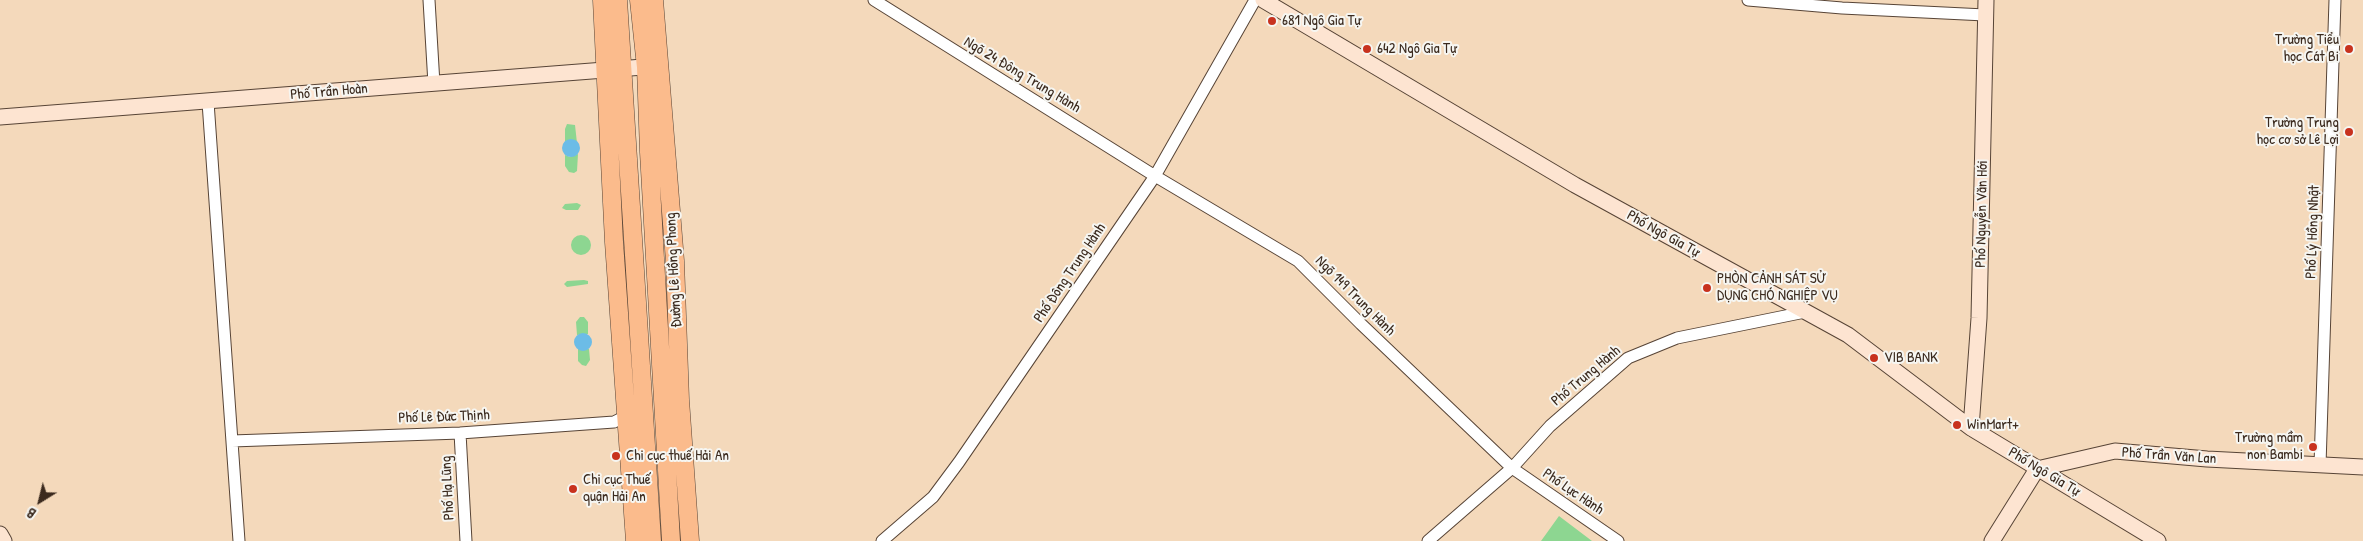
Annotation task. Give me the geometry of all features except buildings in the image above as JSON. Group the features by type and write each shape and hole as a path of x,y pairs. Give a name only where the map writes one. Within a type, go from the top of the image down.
{"main road":[{"path":"602,0 614,70 642,390 652,541"},
{"path":"618,0 614,70 614,242 635,541"},
{"name":"Đường Lê Hồng Phong","path":"639,0 652,67 675,261 680,400 690,541"},
{"name":"Đường Lê Hồng Phong","path":"654,0 649,162 671,541"}],"street":[{"path":"429,0 434,84"},
{"name":"Ngõ 24 Đông Trung Hành","path":"874,0 1155,176"},
{"name":"Phố Đông Trung Hành","path":"882,541 933,497 949,476 1155,176 1255,0"},
{"name":"Phố Ngô Gia Tự","path":"1263,0 1575,185 1848,335 1970,428 2158,541"},
{"path":"1748,0 1842,8 1986,7"},
{"name":"Phố Lý Hồng Nhật","path":"2320,465 2335,0"},
{"name":"Phố Nguyễn Văn Hới","path":"1970,428 1980,318 1986,7"},
{"name":"Phố Trần Hoàn","path":"0,117 652,67"},
{"path":"208,102 240,541"},
{"name":"Ngõ 149 Trung Hành","path":"1155,176 1298,262 1512,468"},
{"name":"Phố Trung Hành","path":"1428,541 1512,468 1550,426 1628,358 1677,338 1805,312"},
{"path":"626,416 642,390"},
{"name":"Phố Lê Đức Thịnh","path":"232,441 460,433 614,422 626,416"},
{"name":"Phố Hạ Lũng","path":"460,433 466,541"},
{"name":"Phố Trần Văn Lan","path":"2037,469 2115,451 2207,459 2363,467"},
{"name":"Phố Lực Hành","path":"1512,468 1618,541"},
{"path":"1992,541 2037,469"},
{"path":"0,534 4,541"}],"green space":[{"path":"567,124 575,125 577,143 570,140 565,142"},
{"path":"578,154 577,171 574,173 569,172 565,166 565,155 570,157"},
{"path":"577,203 581,205 578,210 562,208 565,204"},
{"path":"577,235 585,235 591,241 591,249 585,255 577,255 571,249 571,241"},
{"path":"567,281 588,281 588,284 567,287 564,284"},
{"path":"580,317 584,317 588,322 588,334 577,335 576,322"},
{"path":"578,349 589,349 590,360 586,366 578,361"},
{"path":"1559,516 1592,541 1541,541"}],"water":[{"path":"571,139 577,142 580,148 577,154 571,157 565,154 562,148 565,142"},
{"path":"583,333 589,336 592,342 589,348 583,351 577,348 574,342 577,336"}],"place":[{"name":"681 Ngô Gia Tự","path":"1272,21"},
{"name":"642 Ngô Gia Tự","path":"1367,49"},
{"name":"Trường Tiểu học Cát Bi","path":"2349,49"},
{"name":"Trường Trung học cơ sở Lê Lợi","path":"2349,132"},
{"name":"PHÒN CẢNH SÁT SỬ DỤNG CHÓ NGHIỆP VỤ","path":"1707,288"},
{"name":"VIB BANK","path":"1874,358"},
{"name":"WinMart+","path":"1957,425"},
{"name":"Trường mầm non Bambi","path":"2313,447"},
{"name":"Chi cục thuế Hải An","path":"616,456"},
{"name":"Chi cục Thuế quận Hải An","path":"573,489"}]}
